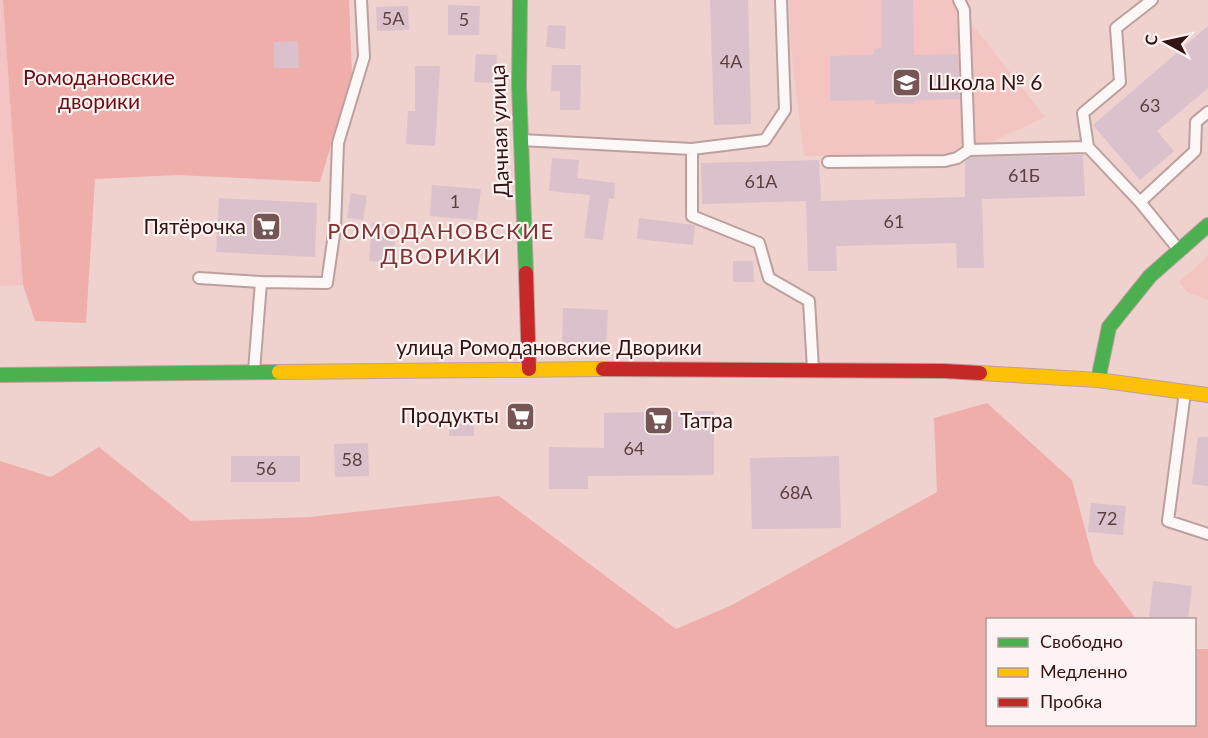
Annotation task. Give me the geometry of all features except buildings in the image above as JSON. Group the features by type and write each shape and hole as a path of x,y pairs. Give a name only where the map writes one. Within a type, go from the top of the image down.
{"street":[{"name":"Дачная улица","path":"520,0 519,86 529,369"},
{"path":"1098,380 1108,327 1150,276 1208,225"},
{"name":"улица Ромодановские Дворики","path":"0,375 529,369 944,371 1098,380 1208,395"}],"lane":[{"path":"199,278 327,283 335,227 338,142 364,57 361,0"},
{"path":"521,140 692,149 765,140 785,110 781,0"},
{"path":"959,0 963,10 969,150"},
{"path":"1152,0 1116,28 1120,82 1083,113 1088,147 1140,202 1180,250"},
{"path":"1140,202 1195,151 1197,122 1208,112"},
{"path":"828,162 945,161 957,158 969,150 1088,147"},
{"path":"692,149 692,216 759,243 769,278 808,301 813,370"},
{"path":"254,371 261,282"},
{"path":"1185,392 1168,521 1208,534"}],"shaded area":[{"path":"0,0 3,0 23,285 0,286"},
{"name":"Школа № 6","path":"789,0 953,0 1045,117 968,153 804,156 791,49"},
{"path":"1208,256 1208,300 1187,292 1179,282"}],"green space":[{"name":"Ромодановские дворики","path":"3,0 349,0 352,74 320,182 178,175 95,179 86,323 35,321 23,285"},
{"path":"987,403 1072,480 1094,563 1135,618 986,618 986,726 1196,726 1196,649 1208,649 1208,738 0,738 0,461 51,477 99,447 191,521 310,517 499,496 676,629 732,605 937,492 934,418"}],"traffic: fast":[{"path":"520,0 519,86 526,273"},
{"path":"1098,380 1109,327 1150,276 1208,225"},
{"path":"0,375 279,372"}],"traffic: slow":[{"path":"279,372 603,369"},
{"path":"980,373 1098,380 1208,395"}],"traffic: jam":[{"path":"526,273 529,369"},
{"path":"603,369 980,373"}],"place":[{"name":"Школа № 6","path":"907,83"},
{"name":"Пятёрочка","path":"267,227"},
{"name":"Продукты","path":"520,416"},
{"name":"Татра","path":"659,421"}],"district":[{"name":"РОМОДАНОВСКИЕ ДВОРИКИ","path":"441,244"}]}
